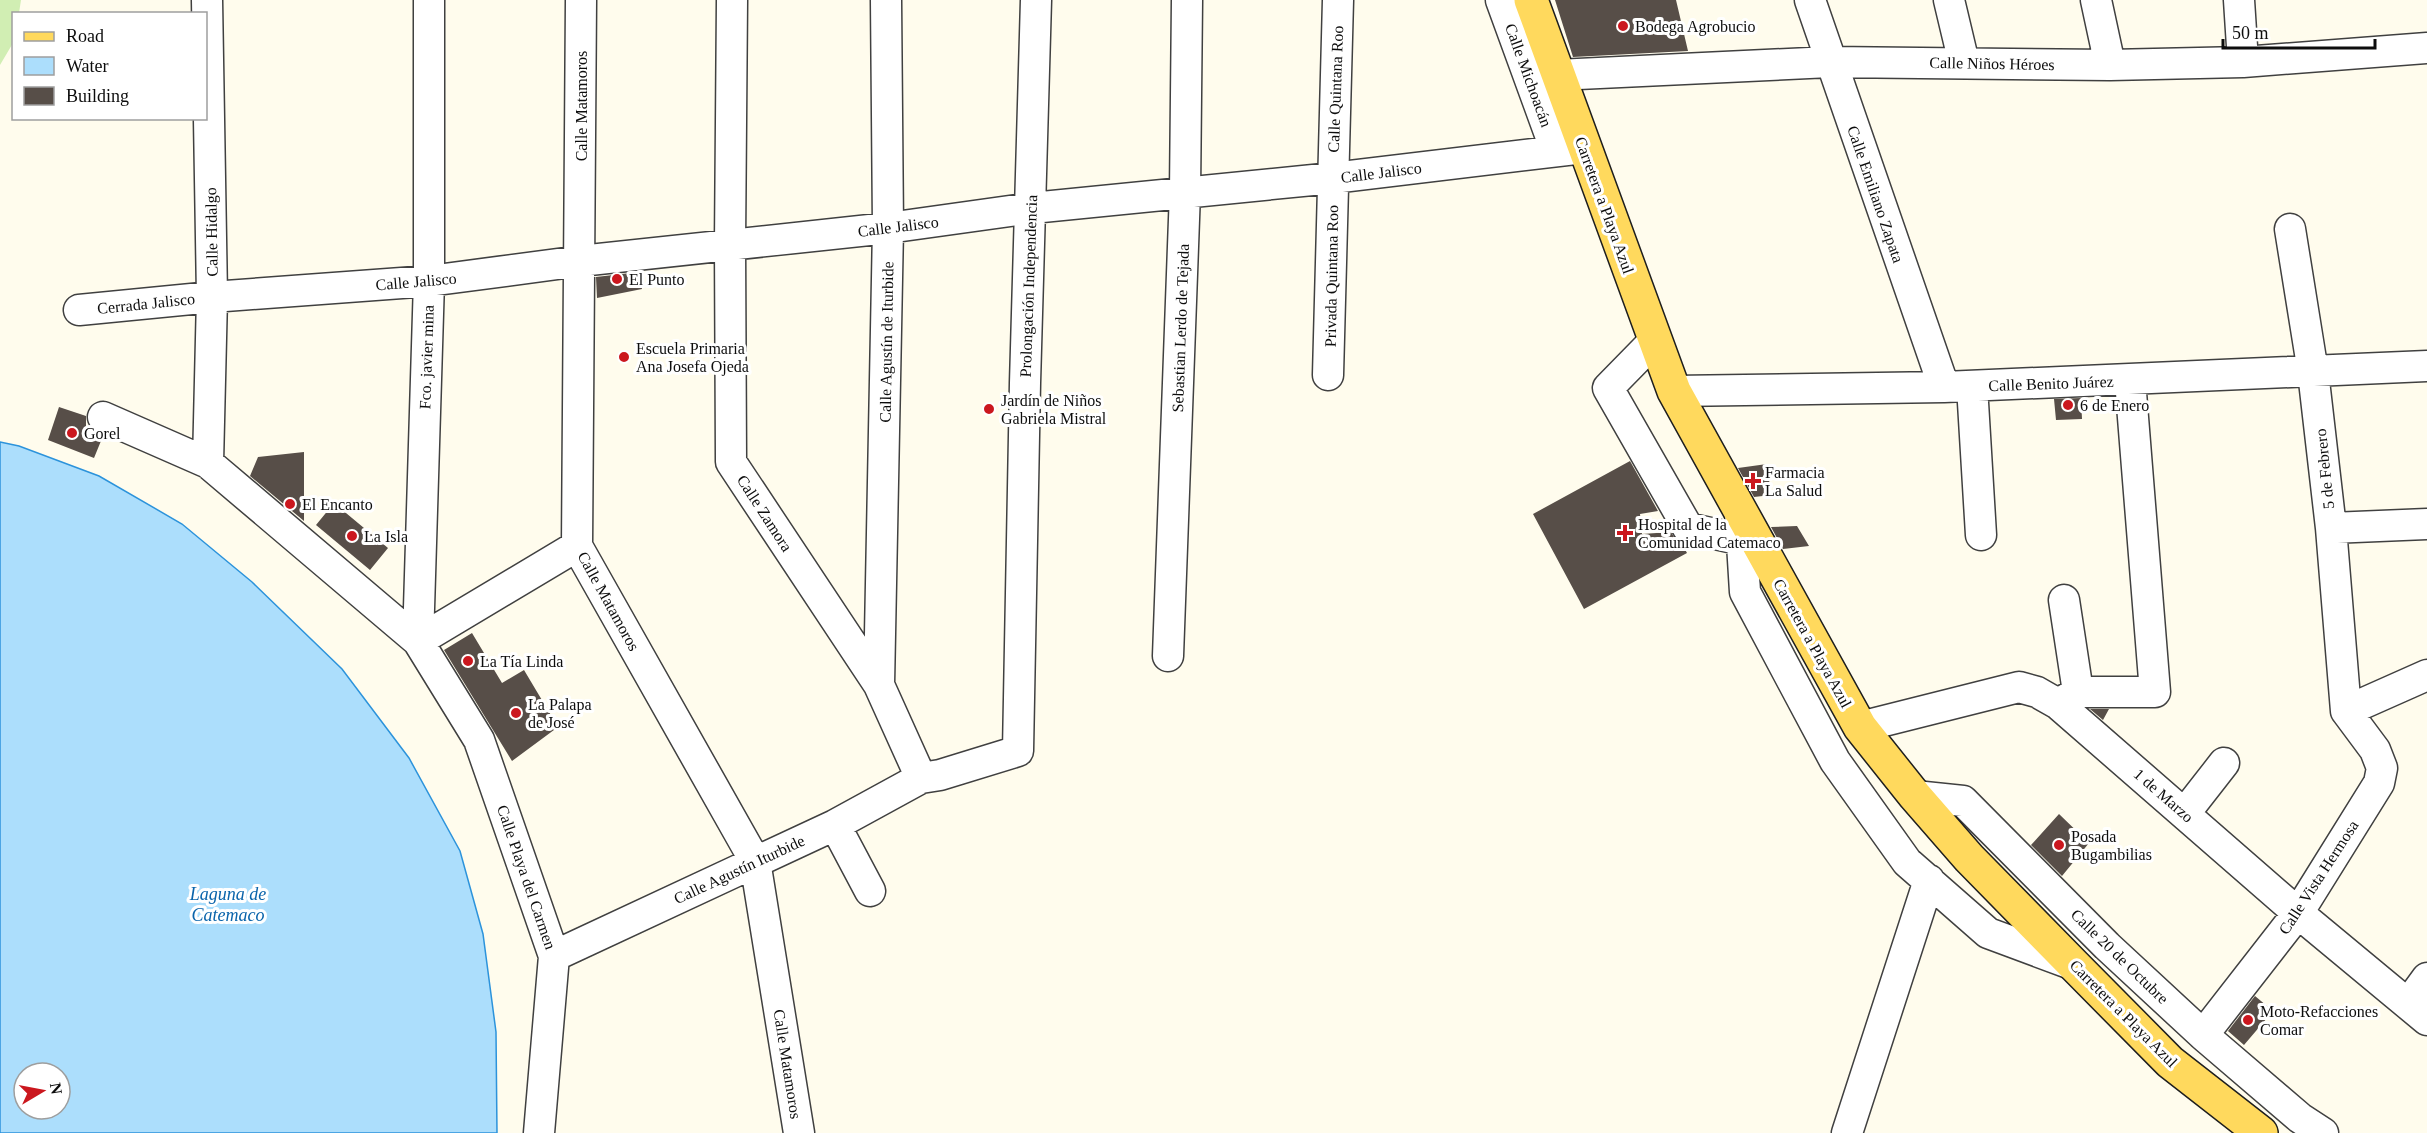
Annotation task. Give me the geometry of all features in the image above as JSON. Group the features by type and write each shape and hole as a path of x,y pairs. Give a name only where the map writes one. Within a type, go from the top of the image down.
{"main road":[{"name":"Carretera a Playa Azul","path":"1531,0 1557,75 1570,149 1655,340 1674,391 1746,530 1860,727 1915,796 1970,858 2170,1062 2261,1133"}],"street":[{"name":"Calle Hidalgo","path":"207,0 212,297 208,463"},
{"name":"Fco. javier mina","path":"418,641 429,282 429,0"},
{"name":"Calle Matamoros","path":"581,0 577,546 755,861 799,1133"},
{"name":"Calle Zamora","path":"732,0 731,462 879,685 921,778"},
{"name":"Calle Agustín de Iturbide","path":"879,685 888,228 886,0"},
{"name":"Prolongación Independencia","path":"1018,751 1025,383 1032,208 1036,0"},
{"name":"Sebastian Lerdo de Tejada","path":"1168,656 1185,192 1187,0"},
{"name":"Calle Quintana Roo","path":"1333,178 1338,0"},
{"name":"Calle Michoacán","path":"1501,0 1570,149"},
{"name":"Calle Emiliano Zapata","path":"1810,0 1830,62 1958,387 1981,535"},
{"path":"1949,0 1964,63"},
{"path":"2096,0 2110,64"},
{"path":"2238,0 2243,62"},
{"name":"Calle Niños Héroes","path":"1557,75 1830,62 2110,64 2243,62 2427,48"},
{"name":"Calle Jalisco","path":"212,297 429,282 580,261 888,228 1032,208 1333,178 1570,149"},
{"name":"Privada Quintana Roo","path":"1328,375 1333,178"},
{"name":"5 de Febrero","path":"2290,229 2313,372 2331,528 2346,711"},
{"name":"Cerrada Jalisco","path":"79,310 212,297"},
{"path":"1655,340 1608,388 1688,528 1746,530 1745,592 1835,761 1907,862 1989,933 2074,964"},
{"name":"Calle Benito Juárez","path":"1674,391 1958,387 2427,366"},
{"path":"2064,600 2068,698 2155,692 2130,380"},
{"name":"Calle Playa del Carmen","path":"103,417 208,463 418,641 479,740 554,956 539,1133"},
{"path":"2331,528 2427,524"},
{"path":"418,641 577,546"},
{"path":"2346,711 2427,675"},
{"name":"1 de Marzo","path":"1860,727 2019,687 2068,698 2185,813 2298,913 2418,1012"},
{"name":"Calle Vista Hermosa","path":"2204,1035 2298,913 2379,783 2382,768 2375,750 2346,711"},
{"name":"Calle Agustín Iturbide","path":"554,956 835,825 921,778 940,775 1018,751"},
{"path":"2185,813 2224,763"},
{"name":"Calle 20 de Octubre","path":"1915,796 1963,801 2107,946 2204,1035 2300,1118 2323,1133"},
{"path":"835,825 870,891"},
{"path":"1846,1133 1929,880"},
{"path":"2418,1012 2427,978"}],"green space":[{"path":"0,0 21,0 19,12 12,12 12,45 0,65"}],"water":[{"name":"Laguna de Catemaco","path":"0,442 19,446 99,476 182,524 252,582 342,669 409,758 460,851 483,934 496,1032 497,1133 0,1133"}],"building":[{"name":"Bodega Agrobucio","path":"1555,0 1676,0 1688,51 1573,57"},
{"name":"El Punto","path":"639,272 642,289 597,298 596,277"},
{"name":"6 de Enero","path":"2081,398 2082,419 2056,420 2054,399"},
{"name":"Gorel","path":"59,407 86,416 86,430 103,436 94,458 48,440"},
{"name":"El Encanto","path":"304,452 304,521 250,476 258,457"},
{"path":"1630,461 1658,511 1640,514 1642,534 1671,532 1687,553 1584,609 1533,514"},
{"name":"Farmacia La Salud","path":"1767,464 1771,495 1754,497 1738,468"},
{"name":"La Isla","path":"334,503 388,548 370,570 316,525"},
{"path":"1797,526 1809,546 1783,549 1771,527"},
{"name":"La Palapa de José","path":"472,633 502,683 524,670 558,727 512,761 444,650"},
{"path":"2090,709 2109,709 2103,720"},
{"name":"Posada Bugambilias","path":"2059,814 2089,843 2062,876 2031,845"},
{"name":"Moto-Refacciones Comar","path":"2255,996 2273,1011 2244,1045 2228,1031"}],"place":[{"name":"Bodega Agrobucio","path":"1623,26"},
{"name":"El Punto","path":"617,279"},
{"name":"Escuela Primaria Ana Josefa Ojeda","path":"624,357"},
{"name":"6 de Enero","path":"2068,405"},
{"name":"Jardín de Niños Gabriela Mistral","path":"989,409"},
{"name":"Gorel","path":"72,433"},
{"name":"Farmacia La Salud","path":"1753,481"},
{"name":"El Encanto","path":"290,504"},
{"name":"Hospital de la Comunidad Catemaco","path":"1625,533"},
{"name":"La Isla","path":"352,536"},
{"name":"La Tía Linda","path":"468,661"},
{"name":"La Palapa de José","path":"516,713"},
{"name":"Posada Bugambilias","path":"2059,845"},
{"name":"Moto-Refacciones Comar","path":"2248,1020"}]}
